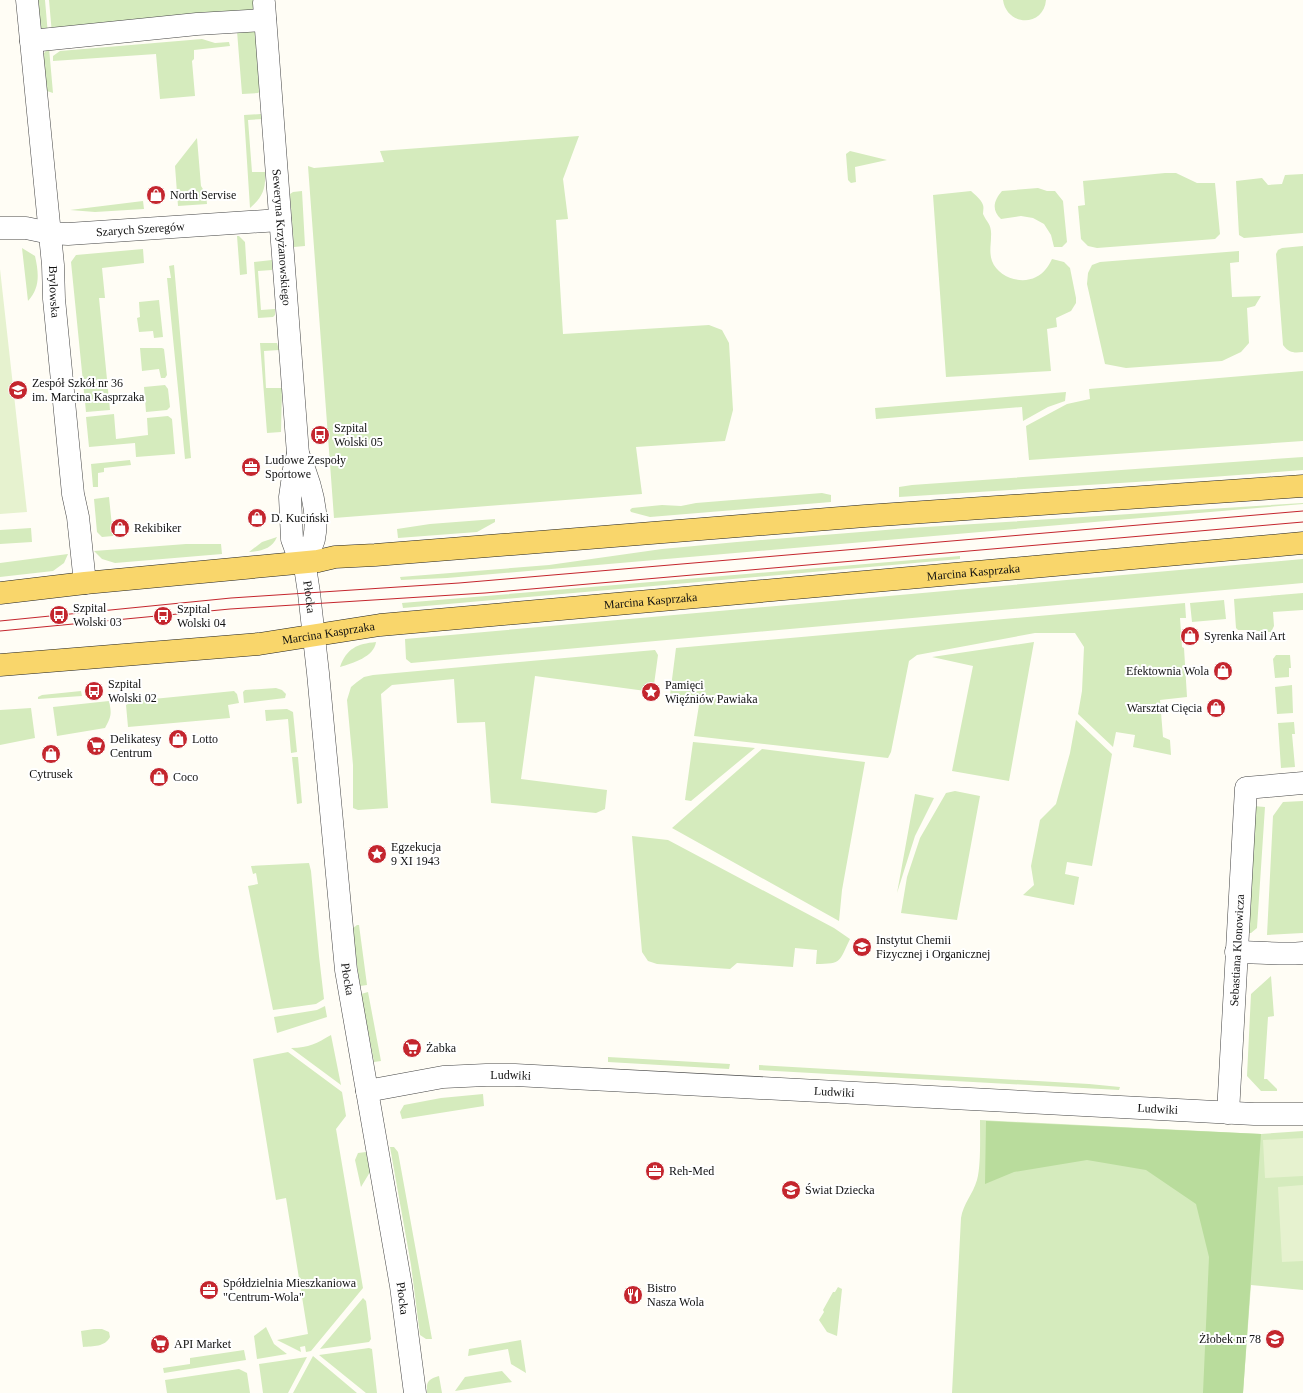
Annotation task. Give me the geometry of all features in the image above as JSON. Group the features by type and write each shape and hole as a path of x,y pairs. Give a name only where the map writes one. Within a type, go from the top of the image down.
{"main road":[{"path":"0,593 84,583 304,562 335,557 375,556 873,516 1303,486"},
{"name":"Marcina Kasprzaka","path":"0,665 259,644 387,624 1303,543"}],"street":[{"name":"Brylowska","path":"27,0 53,265 54,300 73,494 78,517 84,583"},
{"name":"Seweryna Krzyżanowskiego","path":"31,41 197,24 265,12 298,454 290,497 292,539 296,550 304,562"},
{"name":"Szarych Szeregów","path":"0,228 26,228 50,233 73,234 280,220"},
{"name":"Płocka","path":"304,562 314,635 343,948 352,1007 402,1286 415,1393"},
{"name":"Sebastiana Klonowicza","path":"1228,1113 1246,788 1303,783"},
{"path":"1236,952 1282,954 1303,953"},
{"name":"Ludwiki","path":"367,1091 443,1078 486,1075 515,1075 1228,1113 1303,1114"}],"green space":[{"path":"38,0 45,0 48,35 40,28"},
{"path":"49,0 270,0 254,11 52,34"},
{"path":"1003,0 1046,0 1044,9 1039,15 1033,19 1025,20 1018,19 1011,15 1006,9"},
{"path":"249,30 255,32 261,90 258,93 242,94 237,31"},
{"path":"202,39 215,43 229,42 230,46 194,50 194,59 192,61 195,96 160,99 156,54 53,61 53,56 60,51"},
{"path":"49,48 53,93 47,91 43,54"},
{"path":"261,114 263,119 248,120 252,172 265,172 263,192 250,208 244,115"},
{"path":"579,136 563,179 568,219 556,220 563,334 709,325 722,330 729,343 733,410 725,441 636,447 642,494 334,518 308,166 314,168 384,162 380,151"},
{"path":"197,138 201,186 206,194 207,204 178,206 175,166"},
{"path":"850,151 887,160 855,167 856,182 851,183 848,180 846,154"},
{"path":"1176,173 1197,183 1215,183 1220,234 1215,239 1097,248 1088,246 1081,239 1078,206 1085,205 1083,181"},
{"path":"1303,174 1303,233 1244,238 1239,235 1236,181 1262,178 1268,185 1282,184 1285,175"},
{"path":"1038,188 1047,191 1055,191 1063,201 1067,242 1062,247 1054,247 1051,235 1044,224 1033,218 1021,216 1001,219 996,212 996,201 1002,191"},
{"path":"302,191 305,246 294,247 290,194 293,192"},
{"path":"971,191 983,205 983,214 991,229 991,258 995,267 999,271 1011,278 1024,280 1041,274 1052,259 1064,262 1070,268 1076,303 1071,311 1056,318 1057,327 1047,329 1051,371 946,377 933,195"},
{"path":"143,201 144,209 95,212 70,210"},
{"path":"237,236 245,242 247,274 240,275"},
{"path":"1303,246 1303,352 1294,352 1287,350 1283,345 1276,254 1278,250 1282,248"},
{"path":"22,248 35,256 38,275 37,286 28,301"},
{"path":"143,249 144,263 102,268 105,298 99,298 110,410 86,412 71,262 76,255"},
{"path":"1239,251 1239,262 1230,263 1232,297 1261,296 1255,306 1247,308 1249,343 1241,352 1222,361 1126,368 1105,364 1087,284 1088,273 1092,265 1100,262"},
{"path":"272,260 272,270 258,271 261,310 275,309 275,315 273,317 258,318 254,262"},
{"path":"174,265 191,458 185,459 167,278 171,278 169,266"},
{"path":"0,269 27,512 0,514"},
{"path":"159,300 163,337 154,338 153,331 139,332 137,318 140,317 139,302"},
{"path":"260,343 277,343 279,350 264,351 266,388 282,388 281,432 267,433"},
{"path":"140,348 164,349 167,375 165,378 161,378 159,369 142,371"},
{"path":"1303,371 1303,441 1029,460 1026,426 1067,404 1090,399 1089,389"},
{"path":"165,385 168,389 170,407 167,410 146,412 144,387"},
{"path":"1066,392 1065,401 1048,407 1023,421 1022,407 876,419 875,408"},
{"path":"114,414 116,439 148,435 147,418 168,416 172,419 175,454 136,457 135,443 89,447 86,417"},
{"path":"1303,457 1303,470 899,497 899,487 912,485"},
{"path":"130,460 131,465 104,468 104,472 98,473 98,487 93,487 91,464"},
{"path":"822,493 831,495 831,502 650,517 631,512 630,510 632,508 662,505 681,506 696,503"},
{"path":"109,497 113,536 102,537 97,532 94,499"},
{"path":"1303,503 447,578 401,580 400,577 549,565 662,549 737,542 910,528"},
{"path":"495,519 495,522 477,532 398,538 397,529 430,524"},
{"path":"31,528 32,542 0,544 0,530"},
{"path":"277,537 275,541 266,549 249,552 262,542"},
{"path":"186,544 221,544 222,554 115,563 102,559 94,551"},
{"path":"68,554 64,563 53,571 0,577 0,563"},
{"path":"960,556 960,559 403,608 402,603"},
{"path":"1303,559 1303,583 411,663 406,659 405,639"},
{"path":"1303,593 1303,610 1273,612 1274,626 1271,632 1238,630 1236,628 1234,599"},
{"path":"1224,600 1226,619 1192,622 1190,603"},
{"path":"1185,603 1186,618 1180,618 1182,647 1184,648 1187,697 1160,700 1163,737 1170,740 1171,755 1133,747 1135,735 1116,732 1113,747 1078,714 1082,691 1084,647 1075,633 1035,633 917,655 909,661 891,752 888,758 694,736 700,699 670,695 676,648"},
{"path":"376,642 371,652 362,659 340,667 349,651 363,644"},
{"path":"1034,642 1009,781 952,771 973,666 932,657"},
{"path":"655,650 658,655 653,692 535,676 521,779 607,790 605,809 596,813 491,803 485,722 457,723 454,679 392,685 381,694 388,808 358,810 353,808 353,765 347,700 351,687 364,677"},
{"path":"1276,655 1290,655 1291,668 1289,668 1289,677 1275,678 1273,659"},
{"path":"1292,685 1293,713 1277,714 1275,687"},
{"path":"276,688 282,690 286,694 285,698 244,703 243,692 245,690"},
{"path":"81,691 82,696 38,699 38,697 42,695"},
{"path":"234,691 237,694 239,703 228,705 230,718 128,727 126,705 133,701"},
{"path":"109,701 110,715 109,721 105,728 57,736 53,707"},
{"path":"31,708 35,738 0,745 0,710"},
{"path":"287,709 293,712 297,752 291,753 288,719 266,721 265,710"},
{"path":"1076,720 1112,754 1092,866 1067,862 1065,874 1079,877 1074,905 1023,895 1034,885 1031,866 1040,820 1056,804 1070,753"},
{"path":"1294,722 1295,734 1292,734 1295,767 1281,768 1278,723"},
{"path":"693,742 755,748 691,801 685,800"},
{"path":"762,749 865,762 842,890 839,921 672,828"},
{"path":"292,757 298,757 302,803 297,804"},
{"path":"955,791 980,796 957,920 901,913 907,877 920,838 946,793"},
{"path":"915,794 934,798 915,836 897,893"},
{"path":"1303,801 1303,933 1267,935 1273,816 1283,802"},
{"path":"1253,806 1265,807 1257,928 1251,933 1244,933"},
{"path":"632,836 668,840 834,928 850,939 842,957 836,962 816,964 817,950 795,948 793,967 737,963 730,969 657,964 648,961 642,952"},
{"path":"309,863 324,999 316,1004 273,1010 248,886 258,884 256,873 253,874 251,866"},
{"path":"359,925 367,985 360,986 352,929"},
{"path":"1271,976 1274,1016 1268,1017 1264,1079 1267,1079 1277,1089 1277,1091 1261,1091 1247,1076 1251,994"},
{"path":"368,992 381,1061 374,1062 361,994"},
{"path":"325,1006 327,1017 277,1033 274,1017 317,1010"},
{"path":"331,1035 341,1085 291,1048 303,1047"},
{"path":"288,1052 342,1092 346,1116 336,1129 363,1288 311,1351 306,1352 305,1346 300,1347 301,1352 277,1340 308,1334 286,1198 276,1200 253,1059"},
{"path":"608,1057 730,1064 729,1069 608,1062"},
{"path":"759,1065 1120,1087 1119,1090 759,1070"},
{"path":"483,1094 484,1106 402,1119 400,1112 404,1105 441,1098"},
{"path":"980,1120 1261,1134 1303,1131 1303,1290 1251,1285 1243,1393 952,1393 961,1218 977,1180 980,1151"},
{"path":"986,1121 1261,1134 1243,1393 1203,1393 1209,1257 1196,1204 1146,1170 1087,1160 1014,1172 985,1184"},
{"path":"1303,1138 1303,1176 1265,1178 1263,1140"},
{"path":"390,1147 394,1147 398,1152 432,1339 426,1339 420,1335 411,1265"},
{"path":"366,1152 370,1172 361,1187 355,1160 358,1153"},
{"path":"1303,1185 1303,1261 1282,1262 1278,1187"},
{"path":"838,1287 842,1289 837,1336 827,1332 819,1320 833,1292 835,1292"},
{"path":"363,1298 366,1301 371,1339 369,1342 320,1349"},
{"path":"266,1327 274,1344 287,1354 257,1359 254,1336"},
{"path":"102,1329 109,1332 110,1337 105,1343 83,1347 81,1331"},
{"path":"521,1340 526,1373 511,1364 508,1349 468,1356 469,1349"},
{"path":"369,1348 372,1349 377,1393 366,1393 319,1355"},
{"path":"244,1350 246,1360 164,1373 163,1368 190,1364 190,1358"},
{"path":"313,1356 357,1393 293,1393"},
{"path":"307,1357 288,1393 263,1393 259,1364"},
{"path":"239,1369 247,1373 250,1393 167,1393 165,1380"},
{"path":"502,1371 512,1382 455,1391 465,1377"},
{"path":"439,1376 442,1393 427,1393 428,1382 432,1378"}],"tram line":[{"path":"0,621 231,598 459,583 1303,511"},
{"path":"0,631 230,609 485,593 1303,522"}],"place":[{"name":"North Servise","path":"156,195"},
{"name":"Zespół Szkół nr 36 im. Marcina Kasprzaka","path":"18,390"},
{"name":"Szpital Wolski 05","path":"320,435"},
{"name":"Ludowe Zespoły Sportowe","path":"251,467"},
{"name":"D. Kuciński","path":"257,518"},
{"name":"Rekibiker","path":"120,528"},
{"name":"Szpital Wolski 03","path":"59,615"},
{"name":"Szpital Wolski 04","path":"163,616"},
{"name":"Syrenka Nail Art","path":"1190,636"},
{"name":"Efektownia Wola","path":"1223,671"},
{"name":"Szpital Wolski 02","path":"94,691"},
{"name":"Pamięci Więźniów Pawiaka","path":"651,692"},
{"name":"Warsztat Cięcia","path":"1216,708"},
{"name":"Lotto","path":"178,739"},
{"name":"Delikatesy Centrum","path":"96,746"},
{"name":"Cytrusek","path":"51,754"},
{"name":"Coco","path":"159,777"},
{"name":"Egzekucja 9 XI 1943","path":"377,854"},
{"name":"Instytut Chemii Fizycznej i Organicznej","path":"862,947"},
{"name":"Żabka","path":"412,1048"},
{"name":"Reh-Med","path":"655,1171"},
{"name":"Świat Dziecka","path":"791,1190"},
{"name":"Spółdzielnia Mieszkaniowa \"Centrum-Wola\"","path":"209,1290"},
{"name":"Bistro Nasza Wola","path":"633,1295"},
{"name":"Żłobek nr 78","path":"1275,1339"},
{"name":"API Market","path":"160,1344"}]}
